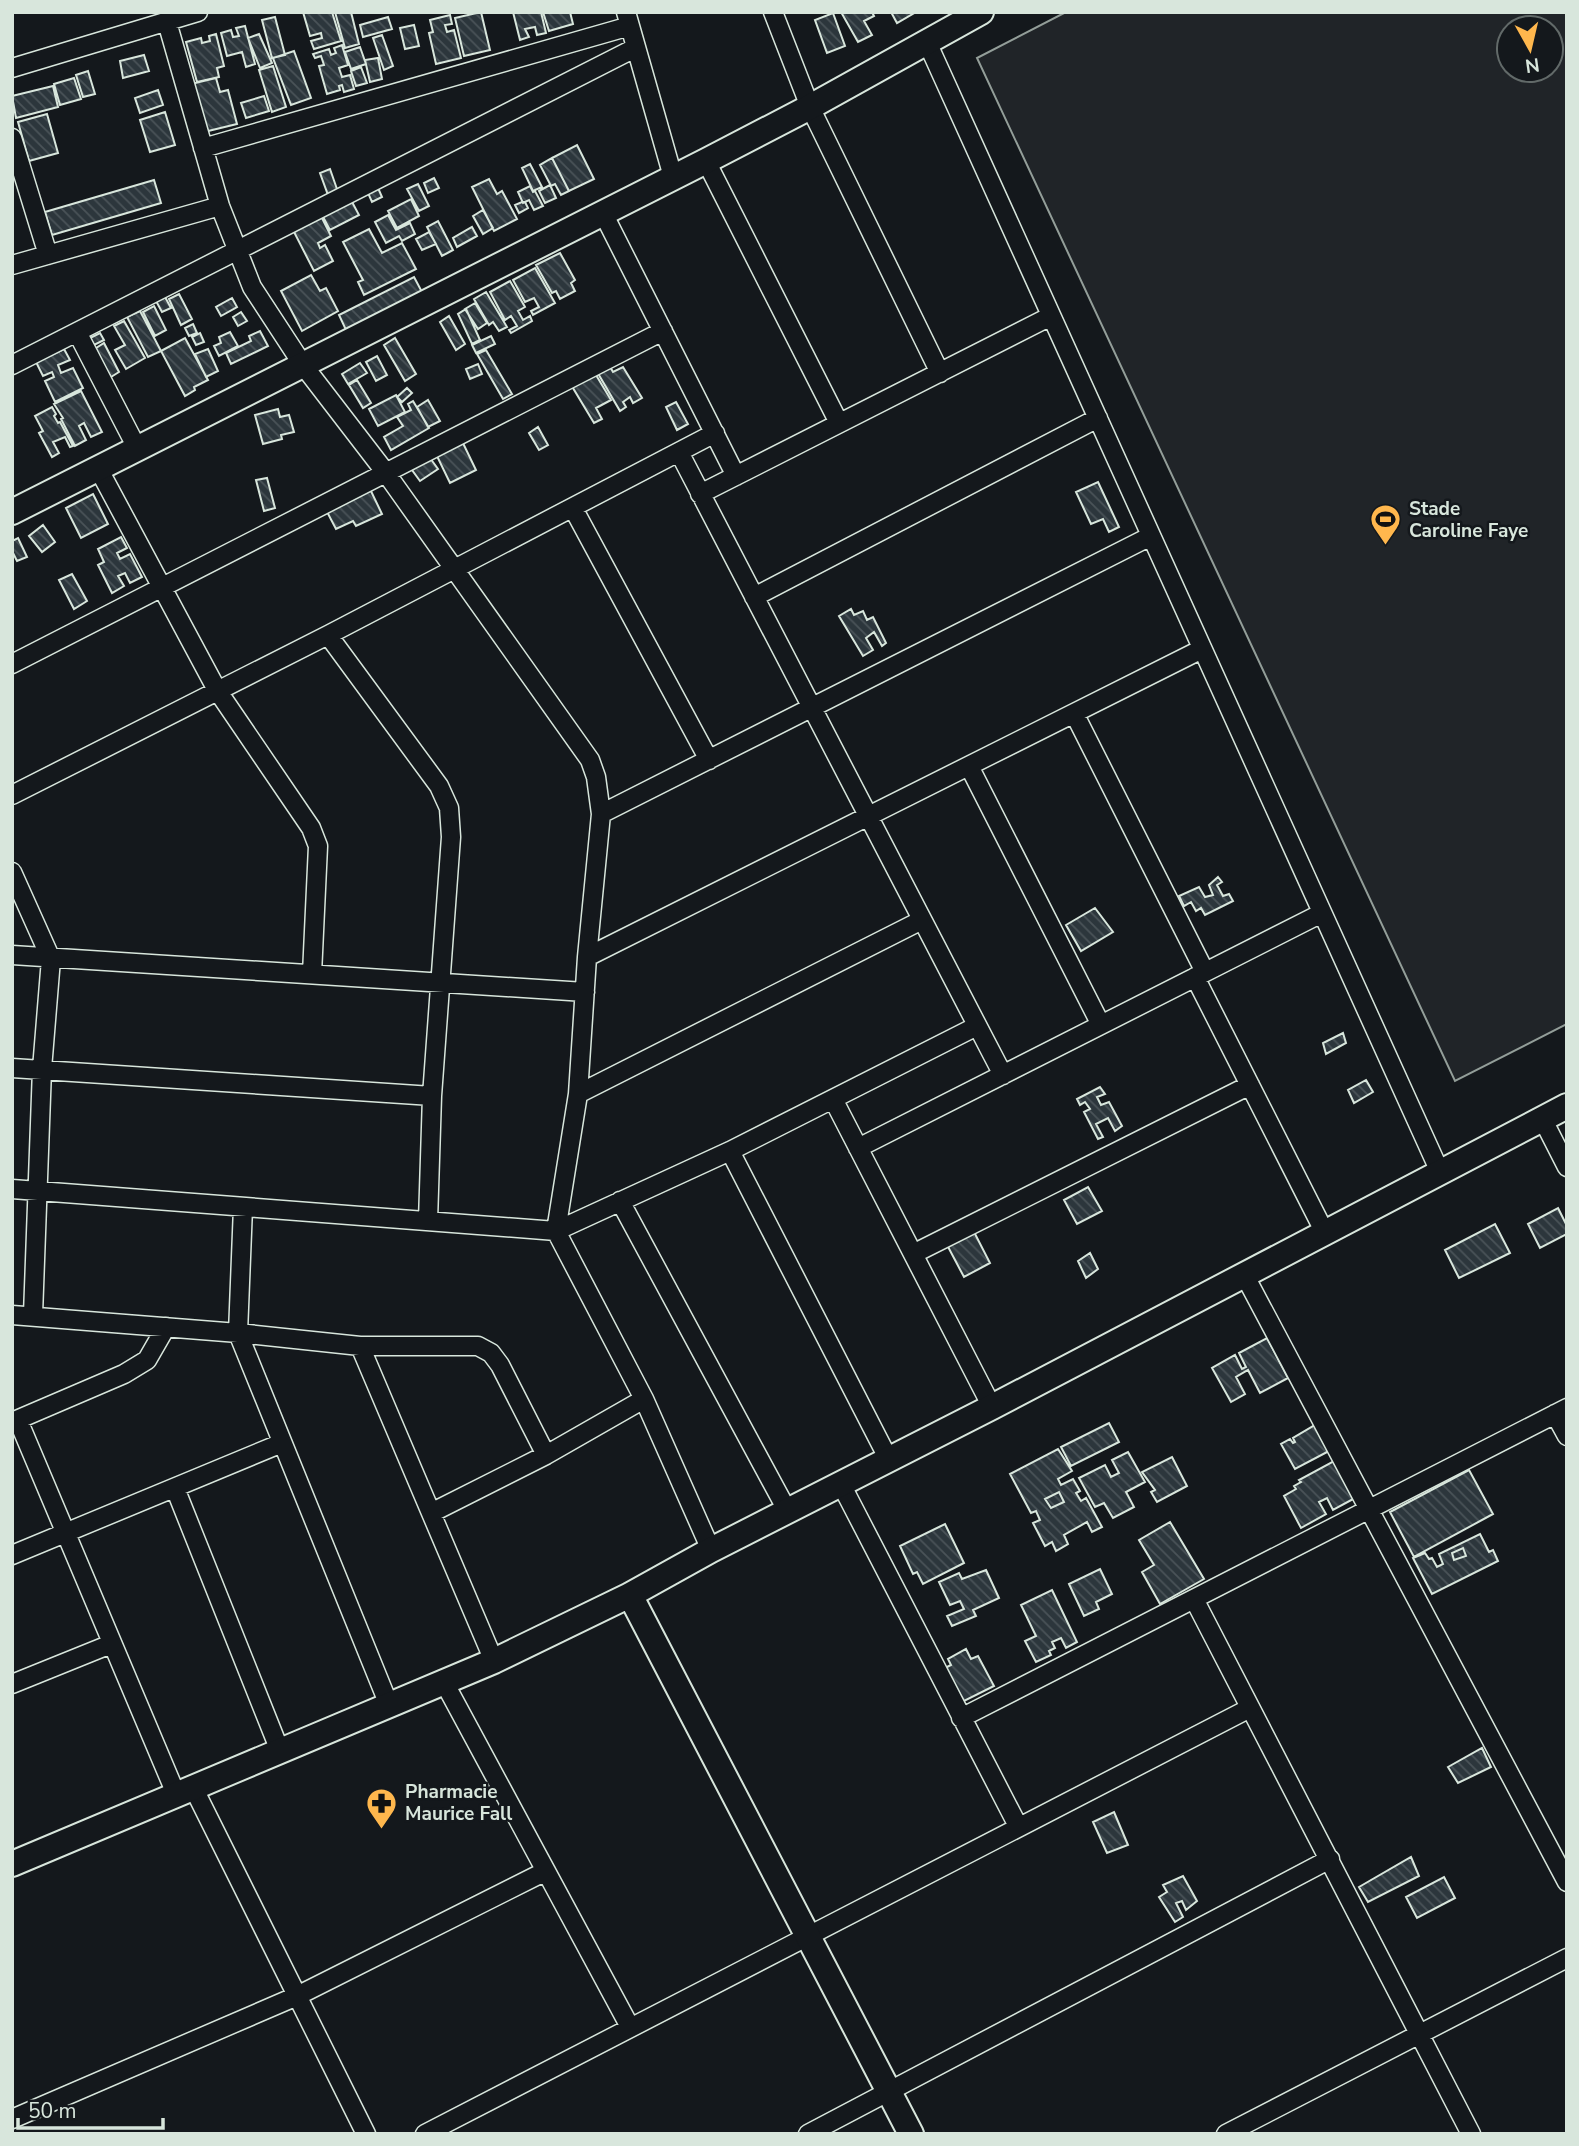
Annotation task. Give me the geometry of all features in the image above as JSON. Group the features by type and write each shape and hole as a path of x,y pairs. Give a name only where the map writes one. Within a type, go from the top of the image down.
{"main road":[{"path":"12,512 706,161 981,12"},
{"path":"12,1864 494,1661 630,1595 711,1550 842,1486 1567,1105"},
{"path":"630,1595 911,2134"}],"street":[{"path":"12,68 198,12"},
{"path":"774,12 810,107 940,373"},
{"path":"203,148 628,19 673,177"},
{"path":"167,22 220,206 252,288 303,365 386,473 590,760 596,777 600,814 578,1094 556,1231 644,1399 711,1550"},
{"path":"927,42 1440,1172"},
{"path":"12,365 635,48"},
{"path":"12,138 48,255"},
{"path":"706,161 839,423"},
{"path":"12,265 220,206"},
{"path":"603,213 736,476"},
{"path":"700,494 1051,316"},
{"path":"12,664 663,331"},
{"path":"77,332 137,447"},
{"path":"754,597 1098,418"},
{"path":"12,795 328,635 715,433"},
{"path":"679,453 1003,1074"},
{"path":"98,468 217,690 311,828 318,846 312,974"},
{"path":"573,508 709,760"},
{"path":"600,814 1151,536"},
{"path":"328,635 439,786 449,808 451,837 432,1096 428,1221"},
{"path":"587,957 1202,649"},
{"path":"1074,713 1250,1085 1325,1233"},
{"path":"969,766 1101,1025"},
{"path":"12,872 51,958 42,1069 33,1315"},
{"path":"858,1148 1322,913"},
{"path":"578,1094 922,920"},
{"path":"12,956 585,992"},
{"path":"12,1189 556,1231 730,1151 978,1026"},
{"path":"12,1068 432,1096"},
{"path":"913,1254 1250,1085"},
{"path":"833,1099 992,1408"},
{"path":"1542,1118 1567,1167"},
{"path":"730,1151 889,1460"},
{"path":"620,1201 788,1513"},
{"path":"243,1207 238,1333 389,1705"},
{"path":"1245,1276 1567,1882"},
{"path":"12,1315 238,1333 360,1346 478,1346 491,1353 500,1365 546,1455"},
{"path":"166,1327 147,1360 124,1374 15,1421 66,1533 111,1644 184,1791 297,1996 366,2134"},
{"path":"360,1346 494,1661"},
{"path":"431,1513 546,1455 644,1399"},
{"path":"961,1718 1561,1411 1567,1436"},
{"path":"12,1555 282,1443"},
{"path":"842,1486 1018,1826"},
{"path":"175,1488 280,1751"},
{"path":"1194,1599 1471,2134"},
{"path":"12,1684 111,1644"},
{"path":"444,1682 630,2027"},
{"path":"425,2134 1250,1708"},
{"path":"808,2134 1330,1859"},
{"path":"12,2119 297,1996 546,1871"},
{"path":"1226,2134 1567,1958"}],"shaded area":[{"name":"Stade Caroline Faye","path":"1066,12 1567,12 1567,1024 1455,1081 977,58"}],"building":[{"path":"303,12 332,12 341,41 314,49 311,41 322,38 321,33 310,36"},
{"path":"335,12 351,12 359,44 345,48"},
{"path":"481,12 490,50 464,56 455,18"},
{"path":"513,12 541,12 546,33 537,35 535,27 525,29 529,37 520,40"},
{"path":"543,12 570,12 573,24 549,31"},
{"path":"841,12 872,12 874,16 864,21 872,35 858,42"},
{"path":"891,12 916,12 897,23"},
{"path":"833,13 845,46 827,53 815,20"},
{"path":"450,15 452,24 445,25 447,32 454,30 461,58 436,64 429,33 433,32 430,20"},
{"path":"275,17 285,55 272,58 262,20"},
{"path":"388,17 392,29 363,37 360,25"},
{"path":"414,25 419,46 405,49 400,28"},
{"path":"245,26 255,64 246,67 242,52 227,56 221,33 231,30 233,37 239,36 236,28"},
{"path":"216,34 224,66 217,68 219,77 197,82 186,42 201,38 202,43 210,41 209,36"},
{"path":"259,34 272,63 260,68 248,38"},
{"path":"382,35 393,66 384,70 373,38"},
{"path":"342,45 348,65 339,68 342,77 350,75 354,89 344,92 342,85 339,86 340,90 327,94 319,66 324,65 321,56 315,58 313,54 329,49 331,55 336,53 334,48"},
{"path":"360,47 366,64 351,69 345,52"},
{"path":"294,51 311,98 291,105 273,58"},
{"path":"144,55 149,71 123,78 120,61"},
{"path":"378,58 382,79 370,82 365,60"},
{"path":"273,66 286,107 272,112 259,70"},
{"path":"361,67 367,83 356,86 351,71"},
{"path":"88,71 95,94 83,97 76,75"},
{"path":"74,78 81,99 60,105 54,84"},
{"path":"216,78 220,92 228,90 237,124 204,132 191,84"},
{"path":"53,86 58,107 16,118 12,96"},
{"path":"158,90 163,105 140,113 135,98"},
{"path":"264,96 269,111 246,118 241,103"},
{"path":"165,112 175,145 150,152 140,120"},
{"path":"47,114 58,153 29,161 18,122"},
{"path":"577,145 594,179 569,191 552,158"},
{"path":"552,158 569,191 561,195 555,184 551,186 540,165"},
{"path":"530,164 542,187 533,191 522,168"},
{"path":"330,169 338,192 328,195 320,173"},
{"path":"434,178 439,188 428,193 424,183"},
{"path":"489,179 497,194 502,191 517,219 494,231 472,187"},
{"path":"154,180 161,203 52,235 45,212"},
{"path":"418,184 429,206 419,211 407,189"},
{"path":"550,185 556,198 545,203 539,191"},
{"path":"530,186 543,206 534,210 529,200 523,203 518,192"},
{"path":"378,188 382,197 372,202 368,193"},
{"path":"411,199 419,216 397,228 388,211"},
{"path":"351,200 359,215 330,230 322,215"},
{"path":"525,202 528,208 519,213 515,205"},
{"path":"483,210 493,228 483,234 473,216"},
{"path":"320,214 331,236 318,243 320,248 325,245 333,261 314,271 292,228"},
{"path":"388,215 396,230 410,223 415,234 402,241 399,236 386,243 375,222"},
{"path":"438,221 453,250 442,256 427,227"},
{"path":"472,227 477,236 457,247 453,238"},
{"path":"369,229 382,253 402,243 416,269 364,295 358,282 363,280 343,242"},
{"path":"429,232 436,244 422,250 416,239"},
{"path":"560,253 575,280 571,283 575,291 560,299 556,291 552,293 536,265"},
{"path":"535,268 555,303 533,315 531,311 539,307 534,298 525,302 513,280"},
{"path":"311,275 320,291 326,288 338,311 302,331 281,291"},
{"path":"414,277 422,292 346,330 339,315"},
{"path":"510,281 525,307 518,311 523,320 530,316 532,321 511,333 509,330 517,326 511,316 505,320 490,292"},
{"path":"486,292 507,327 499,331 493,322 489,325 474,299"},
{"path":"179,294 192,319 181,325 169,299"},
{"path":"165,297 171,308 162,312 156,301"},
{"path":"232,298 237,307 221,316 216,307"},
{"path":"475,303 487,323 478,329 465,309"},
{"path":"154,306 166,330 155,336 143,312"},
{"path":"466,309 480,340 472,344 458,314"},
{"path":"140,311 161,351 148,357 127,317"},
{"path":"241,312 247,321 238,326 233,317"},
{"path":"449,316 465,344 456,350 440,322"},
{"path":"124,321 145,358 126,369 115,350 125,345 114,326"},
{"path":"193,324 197,333 189,336 185,328"},
{"path":"260,331 268,346 231,364 226,353 251,341 249,336"},
{"path":"230,332 238,346 219,356 214,346 221,343 219,337"},
{"path":"100,333 104,340 94,345 90,338"},
{"path":"200,333 204,342 196,345 192,337"},
{"path":"491,336 495,344 476,353 472,345"},
{"path":"185,338 208,380 194,387 195,390 185,396 161,351"},
{"path":"395,338 416,374 405,381 384,345"},
{"path":"104,343 119,372 111,377 93,350"},
{"path":"64,349 70,360 58,365 61,373 73,368 83,388 55,402 45,381 54,377 52,372 43,376 36,362"},
{"path":"208,349 218,371 206,377 195,354"},
{"path":"486,350 512,394 503,399 477,354"},
{"path":"377,356 387,375 376,381 366,362"},
{"path":"360,363 367,373 348,384 342,374"},
{"path":"608,363 613,372 623,367 642,398 633,403 630,397 623,402 626,407 620,411 596,370"},
{"path":"478,364 482,374 470,379 466,369"},
{"path":"593,370 611,400 596,408 602,419 594,423 570,383"},
{"path":"357,380 371,403 363,408 349,385"},
{"path":"407,388 412,393 402,402 397,397"},
{"path":"81,391 102,432 91,437 84,423 79,426 86,440 75,446 54,404"},
{"path":"396,395 405,412 378,426 369,409"},
{"path":"428,400 440,421 428,427 417,407"},
{"path":"413,401 429,428 391,450 384,437 403,426 397,417 411,410 408,404"},
{"path":"676,402 688,424 677,430 666,407"},
{"path":"52,407 56,414 54,416 73,446 70,447 65,437 53,442 59,453 52,457 39,433 43,431 35,416"},
{"path":"278,409 280,417 289,415 294,432 281,435 282,439 263,444 255,415"},
{"path":"538,427 548,445 539,450 529,433"},
{"path":"461,439 476,470 450,483 435,452"},
{"path":"430,458 438,469 420,481 412,470"},
{"path":"267,478 275,508 264,511 256,480"},
{"path":"1098,482 1119,527 1109,532 1103,519 1091,524 1076,492"},
{"path":"369,487 382,514 356,526 353,521 336,529 325,508"},
{"path":"93,494 108,524 81,538 66,508"},
{"path":"43,525 55,542 42,552 29,536"},
{"path":"121,537 127,548 117,553 120,559 130,554 142,577 130,583 125,573 118,576 124,586 112,593 98,565 104,562 98,549"},
{"path":"18,538 27,557 17,561 12,551 12,541"},
{"path":"72,574 87,601 74,609 59,580"},
{"path":"851,609 854,615 863,611 867,620 873,617 886,643 882,646 874,632 866,638 873,650 863,656 839,616"},
{"path":"1218,877 1222,882 1217,885 1223,896 1229,894 1233,901 1205,915 1201,908 1196,911 1191,902 1184,906 1179,896 1199,887 1205,897 1213,895 1209,885"},
{"path":"1095,908 1113,932 1081,951 1066,925"},
{"path":"1343,1033 1346,1043 1326,1054 1323,1043"},
{"path":"1366,1080 1373,1092 1354,1103 1348,1090"},
{"path":"1100,1087 1105,1094 1097,1097 1101,1105 1109,1102 1122,1126 1115,1131 1108,1118 1096,1124 1103,1137 1098,1139 1084,1112 1090,1109 1085,1102 1080,1105 1077,1099"},
{"path":"1088,1187 1102,1211 1077,1224 1064,1200"},
{"path":"1558,1208 1567,1226 1567,1234 1540,1248 1528,1224"},
{"path":"1495,1224 1510,1253 1459,1278 1445,1250"},
{"path":"973,1230 990,1263 964,1277 946,1243"},
{"path":"1090,1253 1098,1269 1086,1278 1078,1261"},
{"path":"1267,1338 1288,1378 1260,1393 1248,1370 1236,1377 1245,1394 1231,1402 1212,1368 1235,1355 1242,1369 1246,1367 1239,1353"},
{"path":"1109,1423 1119,1442 1071,1466 1061,1447"},
{"path":"1315,1425 1329,1451 1295,1469 1281,1444 1290,1439 1295,1442 1293,1438"},
{"path":"1058,1449 1072,1471 1058,1479 1061,1485 1073,1479 1080,1491 1076,1493 1081,1501 1086,1498 1102,1527 1092,1532 1087,1522 1064,1535 1068,1544 1056,1551 1052,1542 1045,1546 1033,1523 1040,1520 1036,1511 1031,1513 1010,1474","holes":["1059,1492 1064,1502 1051,1508 1045,1499"]},
{"path":"1128,1452 1145,1482 1126,1492 1134,1507 1113,1518 1104,1503 1095,1507 1079,1478 1105,1465 1111,1477 1119,1473 1112,1460"},
{"path":"1172,1457 1187,1486 1157,1502 1151,1492 1155,1490 1142,1472"},
{"path":"1334,1461 1355,1498 1333,1510 1327,1498 1319,1502 1326,1514 1301,1528 1284,1496 1296,1489 1294,1486 1301,1482 1299,1480"},
{"path":"1469,1470 1493,1514 1414,1557 1390,1512"},
{"path":"1059,1492 1064,1502 1051,1508 1045,1499"},
{"path":"1170,1522 1204,1579 1160,1604 1142,1572 1154,1565 1139,1540"},
{"path":"945,1524 964,1563 923,1584 917,1572 913,1574 900,1546"},
{"path":"1480,1534 1489,1552 1493,1550 1498,1561 1432,1594 1413,1558 1425,1553 1437,1567 1443,1564 1439,1554","holes":["1463,1548 1466,1556 1454,1560 1452,1553"]},
{"path":"1463,1548 1466,1556 1454,1560 1452,1553"},
{"path":"1100,1569 1112,1594 1096,1602 1099,1609 1084,1616 1069,1584"},
{"path":"986,1570 999,1598 973,1610 976,1616 952,1626 947,1616 964,1609 960,1601 950,1605 939,1582 959,1573 962,1579"},
{"path":"1052,1590 1077,1642 1066,1648 1061,1638 1052,1642 1055,1648 1049,1651 1051,1655 1036,1662 1025,1641 1036,1636 1021,1605"},
{"path":"966,1649 971,1659 978,1656 994,1686 962,1702 945,1668 951,1665 948,1659"},
{"path":"1482,1748 1491,1767 1458,1783 1448,1767"},
{"path":"1114,1812 1128,1845 1107,1853 1093,1822"},
{"path":"1411,1857 1419,1876 1368,1902 1359,1887"},
{"path":"1183,1876 1197,1901 1186,1910 1182,1901 1176,1903 1183,1917 1175,1922 1159,1897 1167,1892 1163,1885"},
{"path":"1444,1877 1455,1898 1417,1918 1406,1897"}],"place":[{"name":"Stade Caroline Faye","path":"1386,547"},
{"name":"Pharmacie Maurice Fall","path":"382,1830"}]}
